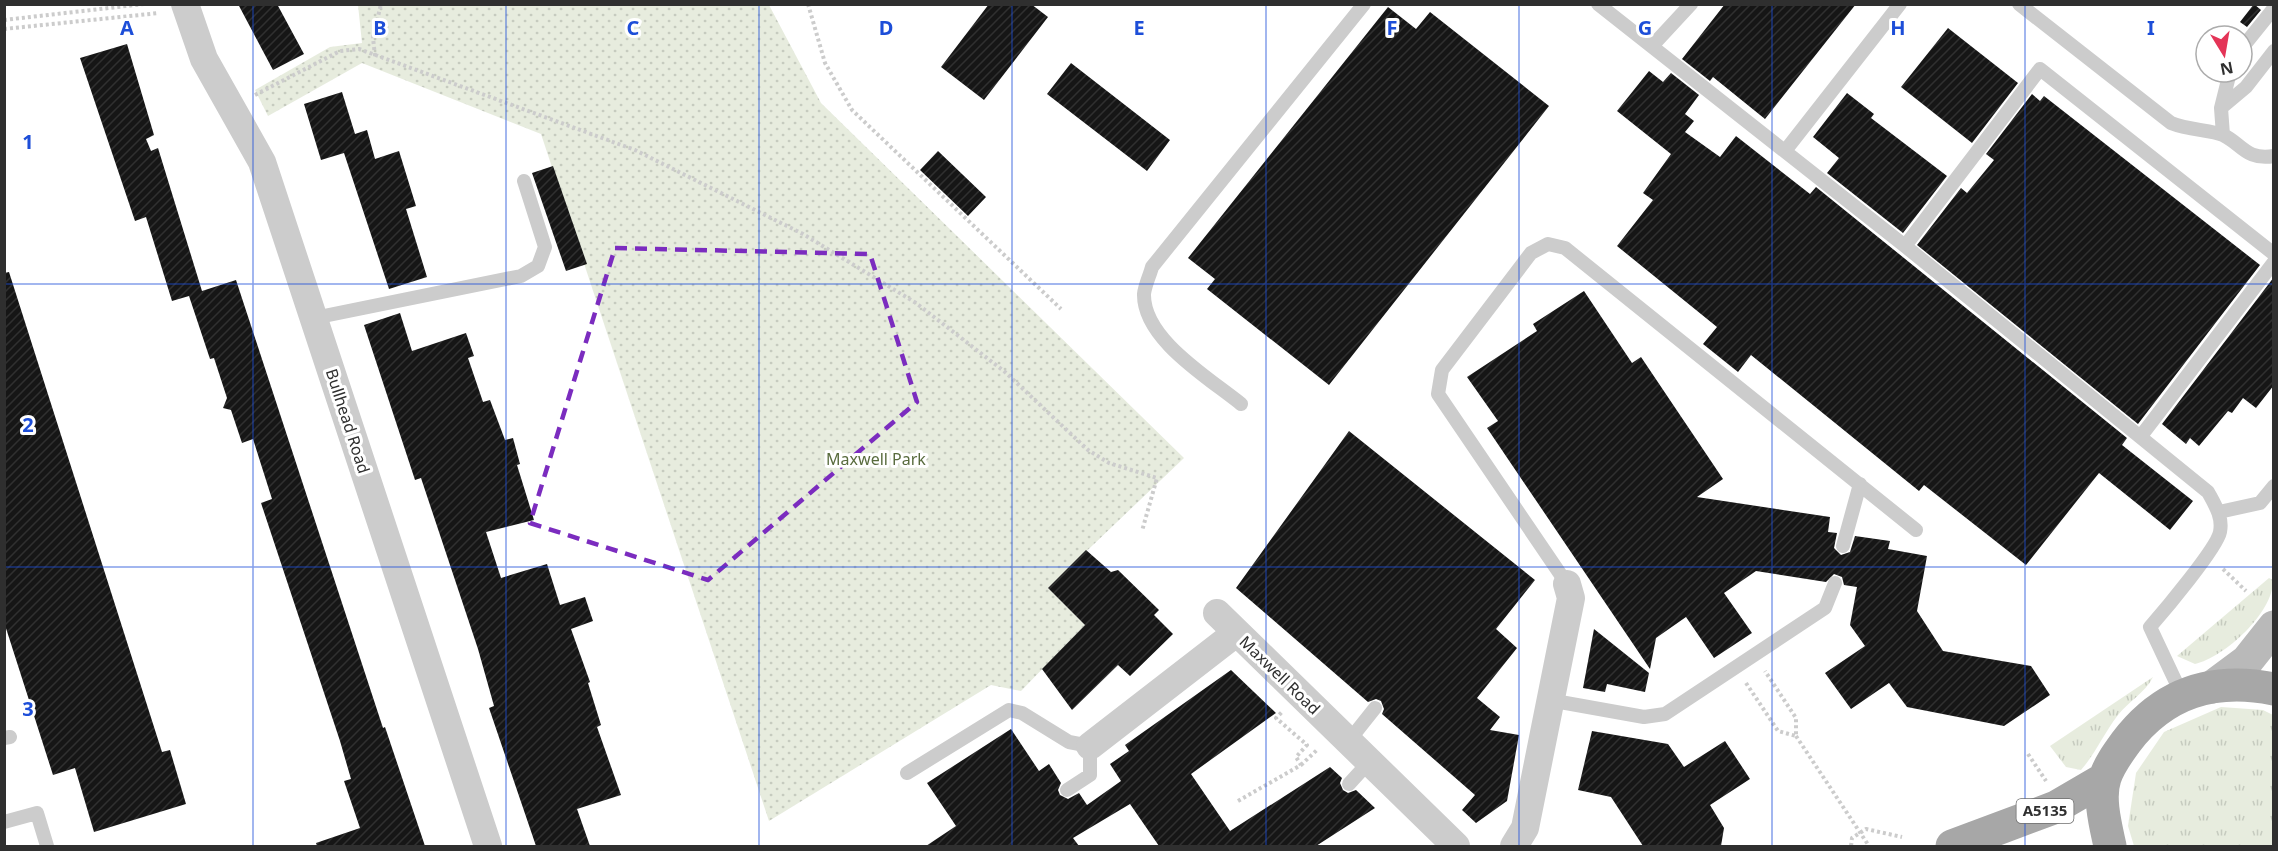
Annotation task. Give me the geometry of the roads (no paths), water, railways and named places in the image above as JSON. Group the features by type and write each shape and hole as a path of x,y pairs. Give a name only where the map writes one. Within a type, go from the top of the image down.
{"main road":[{"path":"2110,846 2105,826 2104,779 2116,755 2132,734 2154,712 2197,691 2247,661 2274,627"},
{"path":"2197,691 2245,684 2274,689"},
{"name":"A5135","path":"1952,846 2056,807 2104,779"}],"street":[{"name":"Bullhead Road","path":"185,7 204,59 262,162 488,846"},
{"path":"1514,846 1525,828 1571,598 1567,584"},
{"name":"Maxwell Road","path":"1090,746 1226,623 1456,846"}],"lane":[{"path":"1241,404 1167,345 1147,313 1144,292 1149,275 1152,267 1364,4"},
{"path":"1598,4 1653,45 1905,246 2208,492 2219,512 2220,533 2151,627 2197,691"},
{"path":"1653,45 1691,4"},
{"path":"1785,151 1900,4"},
{"path":"2019,4 2171,123 2189,130 2223,135 2243,152 2274,156"},
{"path":"2254,33 2274,8"},
{"path":"2221,108 2246,87 2274,51"},
{"path":"1905,246 2040,69 2274,254"},
{"path":"2223,135 2221,108 2227,84"},
{"path":"314,318 521,276 538,266 546,247 524,181"},
{"path":"1567,584 1438,393 1442,370 1531,253 1548,244 1564,248 1916,530"},
{"path":"2141,436 2274,261"},
{"path":"1843,546 1860,484"},
{"path":"2219,512 2260,503 2274,486"},
{"path":"1549,700 1644,717 1665,714 1826,608 1835,583"},
{"path":"1348,742 1375,708"},
{"path":"907,774 1008,710 1022,713 1069,742 1090,746 1090,775 1067,790"},
{"path":"1348,784 1369,762"},
{"path":"4,822 37,813 48,846"}],"park label":[{"name":"Maxwell Park","path":"876,459"}]}
